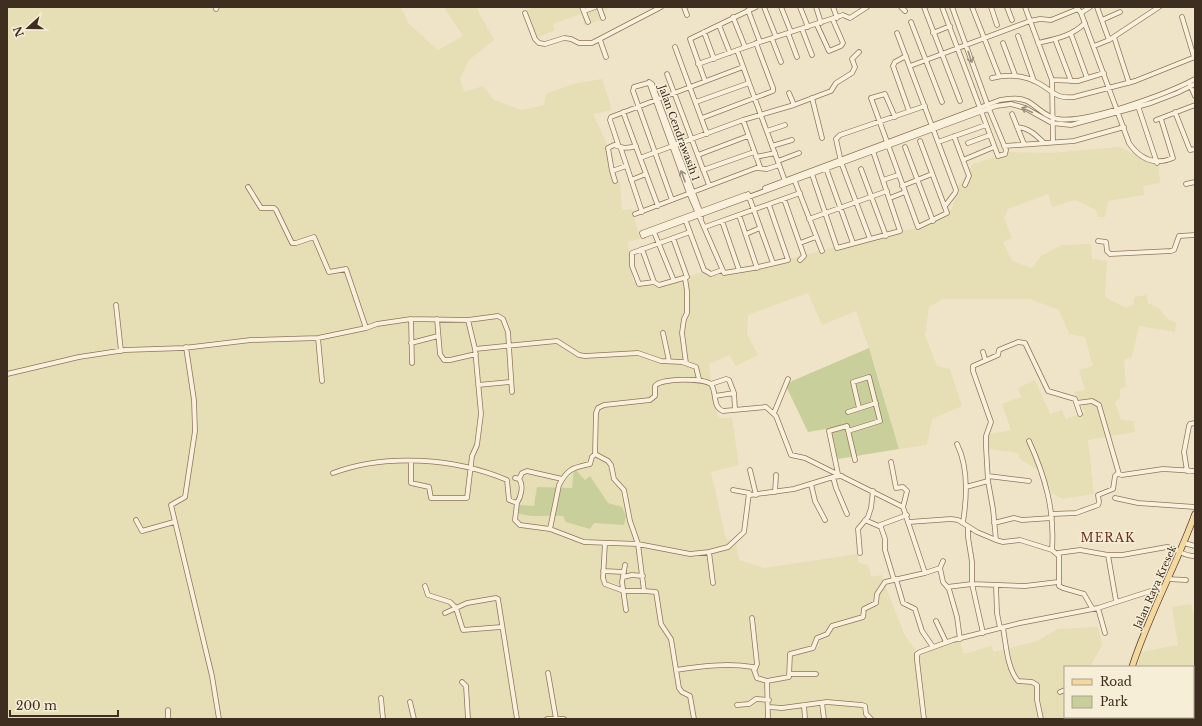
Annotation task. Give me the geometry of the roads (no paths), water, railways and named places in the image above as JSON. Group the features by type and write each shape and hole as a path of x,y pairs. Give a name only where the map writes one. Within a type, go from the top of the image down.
{"main road":[{"name":"Jalan Raya Kresek","path":"1132,666 1163,587 1180,553 1195,514"}],"street":[{"path":"588,22 583,9 595,7"},
{"path":"599,7 603,18"},
{"path":"525,13 535,39 539,43 545,44 564,38 571,39 579,43 592,43 659,7"},
{"path":"684,7 687,15"},
{"path":"705,81 690,39 756,7"},
{"path":"764,7 781,62"},
{"path":"781,7 797,57"},
{"path":"800,7 808,27"},
{"path":"816,7 819,24 829,51 841,46 843,43 832,7"},
{"path":"698,64 758,42 835,19 843,15 850,18 867,7"},
{"path":"901,7 905,11"},
{"path":"924,7 960,101"},
{"path":"942,7 994,147 998,156 1005,154 1004,146 988,107 952,7"},
{"path":"972,7 999,76"},
{"path":"991,7 997,25"},
{"path":"1007,7 1012,20"},
{"path":"1025,7 1052,80 1053,142"},
{"path":"1081,13 1090,7"},
{"path":"1097,7 1109,40"},
{"path":"1094,46 1109,40 1160,7"},
{"path":"702,118 771,93 773,90 748,10"},
{"path":"910,66 1030,21 1040,19 1051,20 1079,10 1110,87 1129,143 1136,153 1156,163 1172,159 1173,156 1158,120 1175,112 1195,106"},
{"path":"1102,20 1120,12"},
{"path":"734,17 745,47"},
{"path":"992,78 1015,75 1034,81 1052,94 1065,98 1129,83 1154,75 1195,57 1182,17"},
{"path":"911,22 942,102"},
{"path":"1038,43 1071,34 1085,23"},
{"path":"719,25 730,53"},
{"path":"934,33 950,26"},
{"path":"802,29 812,55"},
{"path":"704,32 714,59"},
{"path":"898,33 956,190 945,206"},
{"path":"1071,34 1087,78"},
{"path":"1018,36 1034,81"},
{"path":"1114,37 1129,83"},
{"path":"1055,39 1071,81"},
{"path":"600,40 606,57"},
{"path":"1003,43 1015,75"},
{"path":"675,48 707,134"},
{"path":"737,50 785,181"},
{"path":"640,158 743,120 794,105 831,91 836,83 852,73 855,67 852,59 859,52"},
{"path":"906,56 895,62 893,66 909,112"},
{"path":"618,144 610,118 674,92 743,67"},
{"path":"1052,80 1071,81 1104,73"},
{"path":"667,74 709,185"},
{"path":"700,214 642,233 642,235 654,232 841,160 988,107 1000,100 1013,98 1027,101 1053,118 1070,120 1138,106 1192,84 1195,79"},
{"name":"Jalan Cendrawasih 1","path":"639,106 633,89 648,83 656,99 722,270"},
{"path":"696,102 749,83"},
{"path":"1192,84 1195,96"},
{"path":"988,107 1012,104 1025,108 1052,123 1071,125 1175,92"},
{"path":"788,93 794,105"},
{"path":"895,117 884,93 871,98 880,122 886,145 917,226 933,221 946,214 945,206 920,141"},
{"path":"812,98 822,138"},
{"path":"639,106 672,200"},
{"path":"870,239 841,160 836,140 837,137 925,106"},
{"path":"1138,106 1156,163"},
{"path":"623,112 658,206"},
{"path":"1175,112 1190,150 1195,149"},
{"path":"1012,114 1024,144"},
{"path":"743,120 760,167"},
{"path":"767,131 785,124"},
{"path":"938,142 986,125"},
{"path":"1017,127 1025,128 1035,134 1044,143"},
{"path":"1004,146 1074,141 1124,127"},
{"path":"698,155 748,136"},
{"path":"954,136 969,176 964,185"},
{"path":"968,143 990,136"},
{"path":"772,146 792,140"},
{"path":"615,181 607,149 614,145 621,149 636,146"},
{"path":"794,178 812,174 841,160 873,151 886,145"},
{"path":"905,147 933,221"},
{"path":"962,160 994,147"},
{"path":"621,149 642,212"},
{"path":"812,174 837,248 886,236 901,230 873,151"},
{"path":"703,170 754,152"},
{"path":"756,157 775,153"},
{"path":"635,214 760,167 767,169 799,154"},
{"path":"612,171 626,166"},
{"path":"826,168 853,243"},
{"path":"861,169 886,236"},
{"path":"631,180 646,174"},
{"path":"902,186 932,174"},
{"path":"883,180 898,175"},
{"path":"794,178 822,251"},
{"path":"1186,184 1195,182"},
{"path":"248,187 262,208 274,208 276,210 292,243 314,237 329,272 346,268 366,328"},
{"path":"810,219 887,192"},
{"path":"890,198 905,192"},
{"path":"705,227 800,193"},
{"path":"749,195 773,263"},
{"path":"784,199 804,256 800,260"},
{"path":"685,219 704,270 711,274 722,270 724,274 758,268 788,258 769,205"},
{"path":"739,215 758,268"},
{"path":"722,221 740,270"},
{"path":"746,234 760,228"},
{"path":"654,232 674,281"},
{"path":"685,278 659,285 654,282 639,284 634,274 631,255 632,252 690,232"},
{"path":"1098,241 1106,242 1107,251 1110,254 1171,251 1174,250 1179,236 1195,235"},
{"path":"800,243 816,237"},
{"path":"673,238 687,276 685,278 687,291 687,313 684,319 682,333 686,363"},
{"path":"642,249 654,282"},
{"path":"116,305 121,350"},
{"path":"7,374 79,357 121,350 186,348 251,340 318,338 366,328 377,324 410,319 468,320 496,316 501,318 508,330 512,392"},
{"path":"410,319 412,363"},
{"path":"437,319 440,354 444,360 450,360 475,351 557,341 585,356 638,353 661,361 686,363 696,368 699,379"},
{"path":"411,461 411,483 429,486 430,498 467,498 472,455 477,445 481,414 475,351 468,320"},
{"path":"663,333 669,361"},
{"path":"411,343 438,336"},
{"path":"318,338 322,380"},
{"path":"996,540 988,478 986,436 991,422 973,368 975,364 998,355 999,350 1001,349 1018,342 1025,343 1048,390 1073,398 1077,403 1080,414"},
{"path":"186,348 194,400 194,431 185,497 171,505 174,522 195,599 212,676 219,719"},
{"path":"983,352 985,360"},
{"path":"848,431 880,421 869,377 852,382 858,408"},
{"path":"550,529 562,479 574,467 590,464 595,454 596,412 598,408 604,405 650,400 655,396 656,383 699,379 711,384 726,379 730,382 734,393 735,410"},
{"path":"774,413 788,379"},
{"path":"478,385 511,382"},
{"path":"711,384 715,396 716,406 719,409 735,410 766,407 774,413 791,455 805,458 903,507 907,515 925,573"},
{"path":"715,396 734,393"},
{"path":"994,523 1014,518 1022,520 1081,512 1098,505 1098,495 1113,489 1115,476 1118,473 1110,436 1099,405 1092,401 1077,403"},
{"path":"848,412 876,403"},
{"path":"1187,471 1184,452 1189,426 1190,424 1195,423"},
{"path":"838,474 829,431 847,426 855,460"},
{"path":"1029,441 1047,487 1052,516 1052,550"},
{"path":"957,444 963,460 966,487 963,522"},
{"path":"595,454 608,461 611,465 614,479 624,490 630,521 638,544 644,591"},
{"path":"333,473 357,465 384,461 428,462 470,469 507,480 509,500 517,503"},
{"path":"891,462 896,488 903,487 907,491 903,507"},
{"path":"1118,473 1122,475 1163,469 1195,471"},
{"path":"750,470 756,494"},
{"path":"562,479 527,471 522,473 517,478 521,482 521,494 517,503 516,523 550,529 584,542 638,544 690,554 709,552 728,547 744,532 750,495 748,491 733,490"},
{"path":"774,492 776,475"},
{"path":"750,495 774,492 811,484 833,477 843,476"},
{"path":"833,477 847,514"},
{"path":"966,487 988,478 1029,481"},
{"path":"811,484 815,501 825,520"},
{"path":"860,553 858,529 865,520 871,508 873,491"},
{"path":"1115,498 1138,503 1195,507"},
{"path":"865,520 880,526 907,515"},
{"path":"909,522 951,519 963,522 968,527 996,540 1003,542 1020,540 1058,553 1080,550 1108,555 1122,555 1167,547 1173,548 1185,556 1195,556"},
{"path":"136,520 142,531 174,522"},
{"path":"880,526 885,539 885,550 903,603 912,606 915,609 922,631 933,647"},
{"path":"968,527 972,562 972,584 983,633"},
{"path":"605,543 602,571 605,584 624,591 656,592 661,624 671,639 680,691 690,696 694,719"},
{"path":"1184,543 1195,546"},
{"path":"709,552 713,583"},
{"path":"1058,553 1058,582 1063,588 1084,594 1092,608"},
{"path":"1108,555 1116,601"},
{"path":"943,561 940,568 943,582 947,587 957,617 960,639"},
{"path":"624,565 623,575 626,610"},
{"path":"752,618 757,667 755,669 757,678 767,681 786,679 790,674 790,654 813,648 817,638 827,634 832,626 863,617 864,609 876,603 877,594 884,583 940,568"},
{"path":"602,571 623,575 642,576"},
{"path":"1167,579 1186,580"},
{"path":"947,587 972,584 1025,586 1058,582"},
{"path":"425,586 428,595 450,602 456,608 463,630 501,627"},
{"path":"996,586 997,613 1015,678 1018,681 1032,682 1037,685 1037,700 1041,719"},
{"path":"924,719 917,654 946,642 1002,628 1092,608 1098,608 1163,587"},
{"path":"445,613 467,603 497,598 517,719"},
{"path":"1098,608 1105,633"},
{"path":"936,621 946,642"},
{"path":"676,670 711,665 733,664 753,667 755,669"},
{"path":"548,673 556,718"},
{"path":"790,674 816,674"},
{"path":"767,681 769,700 768,719"},
{"path":"462,682 466,686 468,719"},
{"path":"1060,692 1064,690"},
{"path":"381,698 382,719"},
{"path":"737,705 749,704 756,699 769,700"},
{"path":"410,702 414,719"},
{"path":"769,707 822,703 864,705 866,714 871,719"},
{"path":"822,703 824,719"},
{"path":"804,705 805,719"},
{"path":"168,710 168,719"},
{"path":"547,719 564,719"}],"district":[{"name":"MERAK","path":"1108,537"}]}
